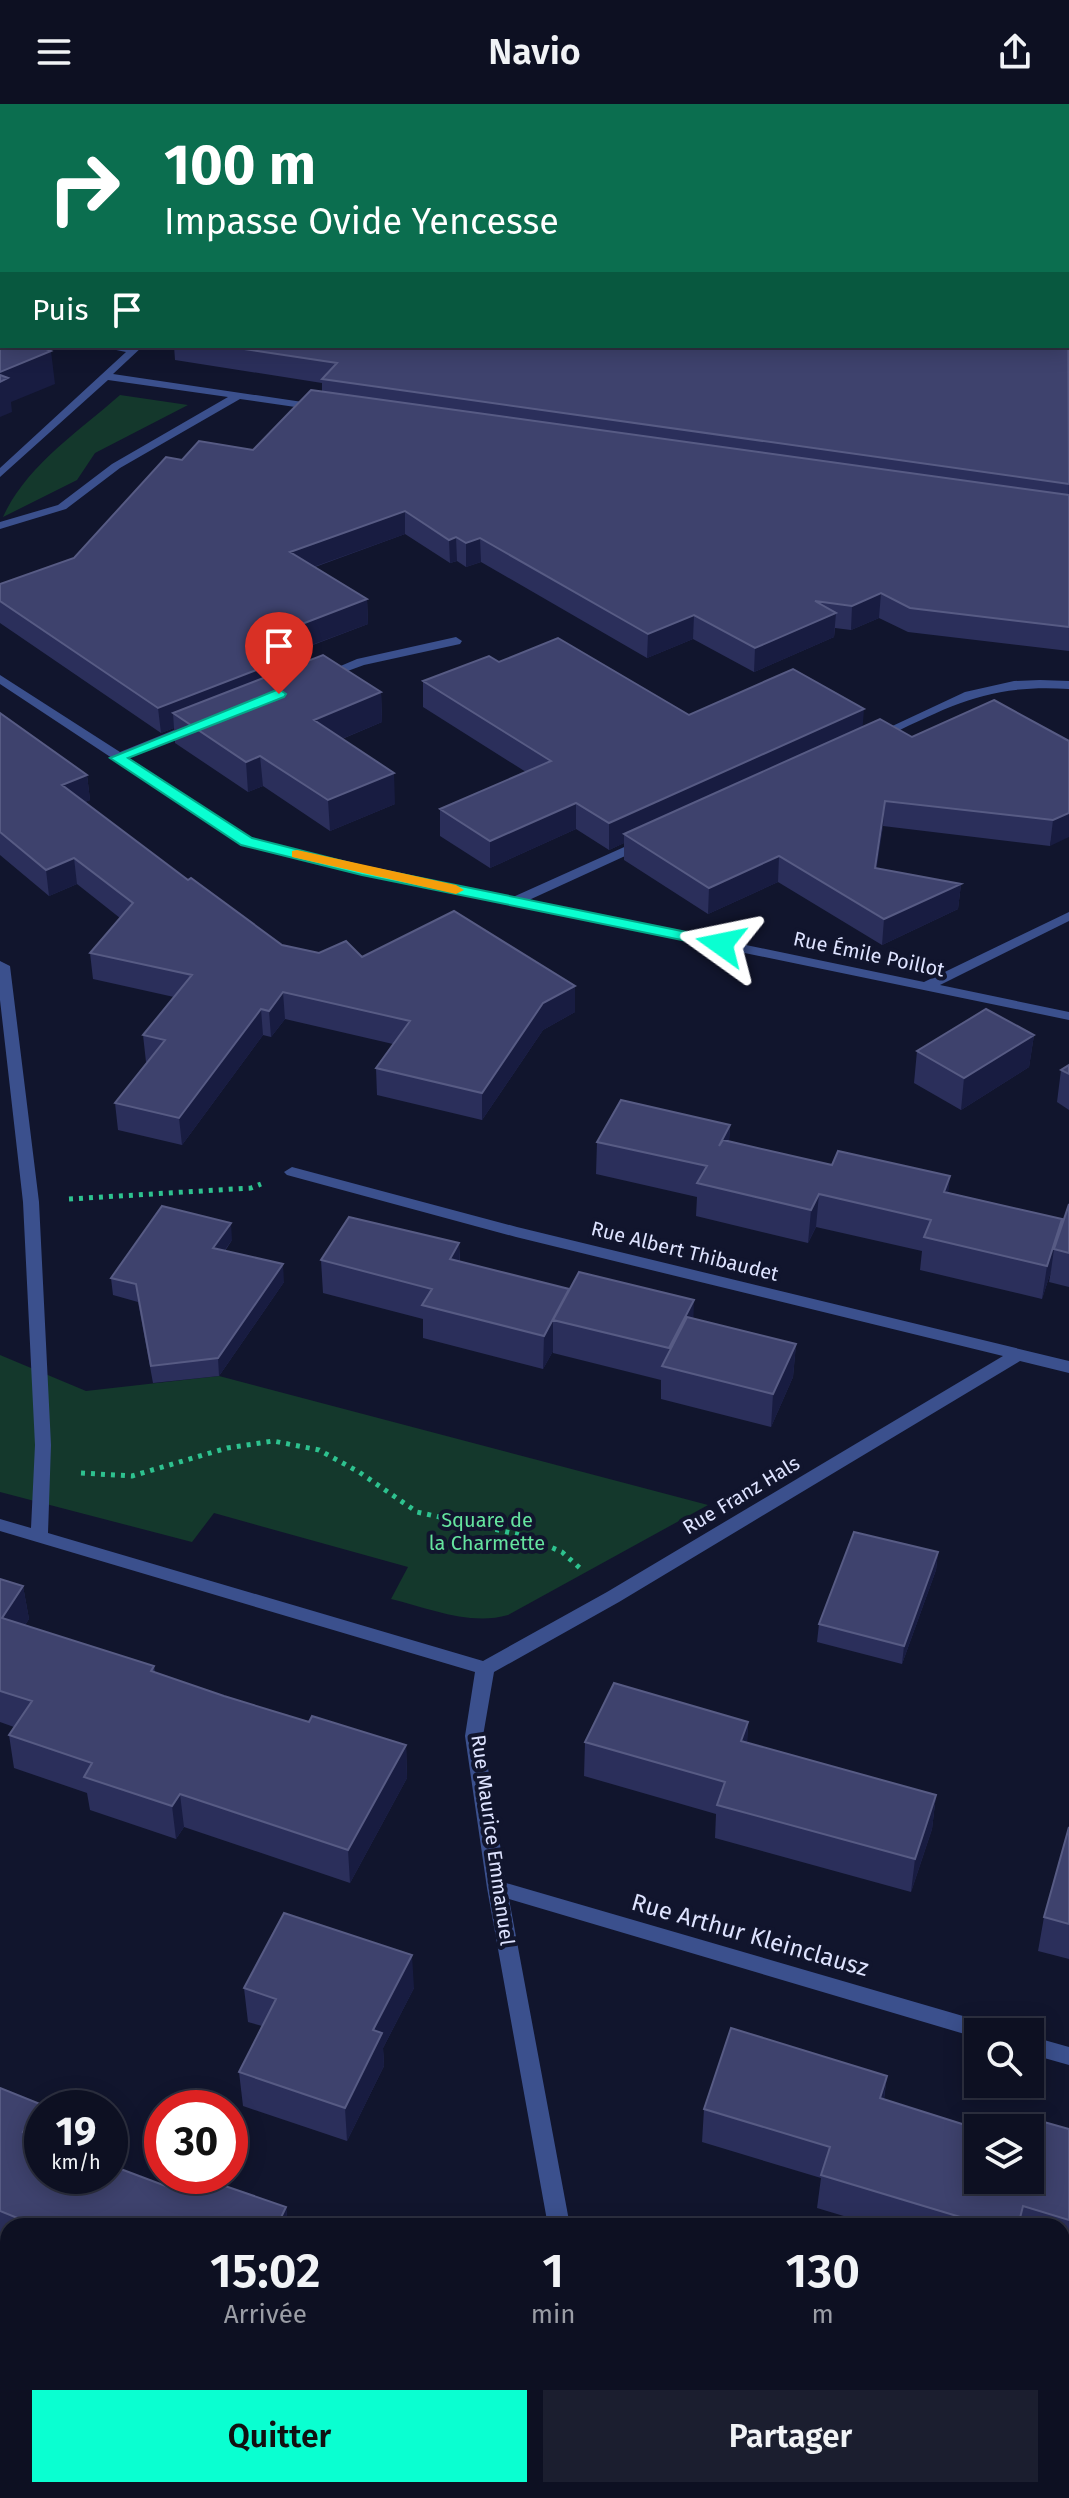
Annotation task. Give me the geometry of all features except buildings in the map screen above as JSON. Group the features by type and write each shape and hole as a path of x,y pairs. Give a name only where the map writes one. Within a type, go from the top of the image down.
{"street":[{"path":"0,474 135,348"},
{"path":"104,376 333,409"},
{"path":"0,526 62,507 116,466 239,395"},
{"path":"303,684 361,662 456,641"},
{"name":"Rue Émile Poillot","path":"0,679 247,841 362,870 1069,1016"},
{"path":"862,743 978,690 1038,682 1069,685"},
{"path":"117,758 203,724"},
{"path":"514,902 659,835"},
{"path":"927,986 1069,916"},
{"path":"0,965 3,966 31,1202 43,1445 39,1537"},
{"name":"Rue Albert Thibaudet","path":"292,1172 516,1232 1069,1367"},
{"name":"Rue Franz Hals","path":"485,1668 613,1597 1017,1355"},
{"path":"0,1525 485,1668"},
{"name":"Rue Maurice Emmanuel","path":"485,1668 474,1736 497,1888 558,2218"},
{"name":"Rue Arthur Kleinclausz","path":"497,1888 964,2025"},
{"path":"1044,2049 1069,2056"}],"path":[{"path":"31,1202 251,1188 292,1172"},
{"path":"43,1445 81,1473 132,1476 227,1448 273,1441 319,1450 359,1472 417,1512 525,1536 562,1552 613,1597"}],"green space":[{"path":"120,395 188,405 95,453 77,480 3,517 39,466"},
{"name":"Square de la Charmette","path":"0,1355 86,1391 219,1376 708,1505 508,1615 479,1618 449,1614 391,1599 408,1567 214,1513 192,1542 0,1492"}],"slow traffic":[{"path":"297,854 456,890"}],"route":[{"path":"279,694 117,758 247,841 362,870 721,944"}]}
